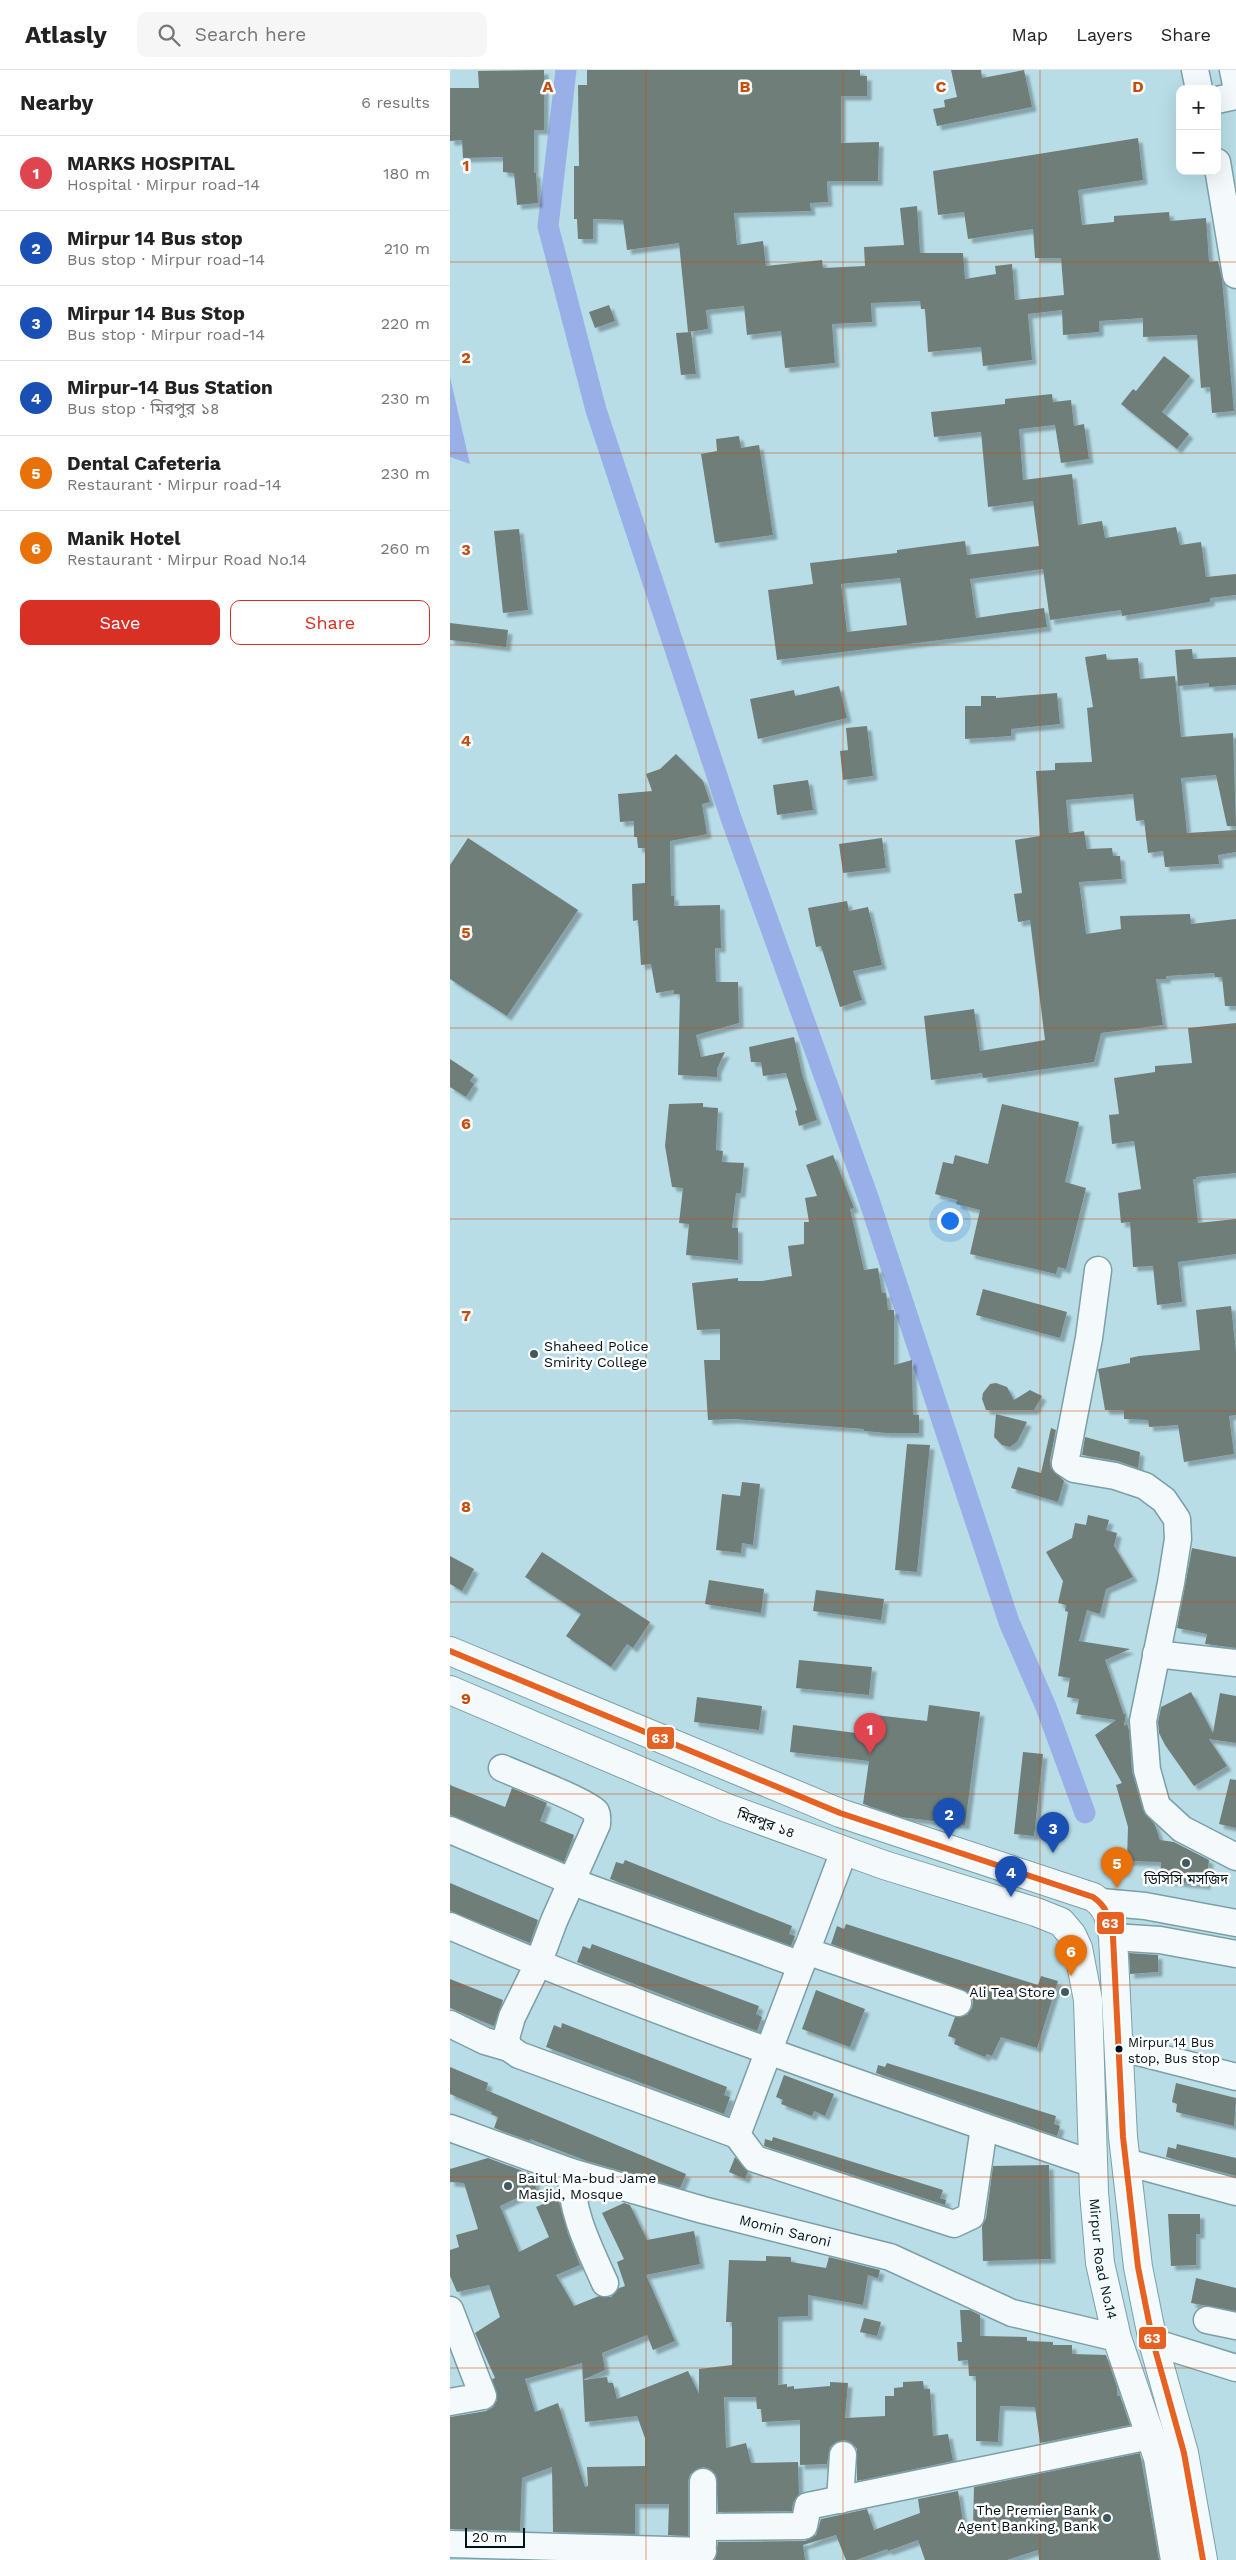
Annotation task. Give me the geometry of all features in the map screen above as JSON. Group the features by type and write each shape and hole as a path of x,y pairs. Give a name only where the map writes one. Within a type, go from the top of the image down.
{"main road":[{"path":"450,1651 840,1813 1093,1897 1107,1917 1126,2162 1138,2266 1153,2342 1184,2453 1203,2560"},
{"name":"মিরপুর ১৪","path":"450,1690 727,1808 844,1851 1036,1912 1061,1922 1072,1935 1078,1948"},
{"name":"Mirpur Road No.14","path":"1078,1948 1088,2000 1093,2164 1100,2263 1117,2338 1158,2458 1175,2560"}],"street":[{"path":"1195,70 1198,85"},
{"path":"1233,70 1236,84"},
{"path":"1221,99 1236,96"},
{"path":"1219,175 1236,276"},
{"path":"1098,1270 1090,1338 1065,1463 1074,1469 1115,1476 1145,1486 1164,1500 1177,1519 1178,1538 1175,1556 1142,1721 1147,1770 1157,1806 1182,1828 1236,1857"},
{"path":"1156,1654 1236,1663"},
{"path":"502,1768 595,1811 597,1824 554,1922 538,1964 512,2017 506,2038 509,2048"},
{"path":"450,1830 573,1882 803,1958 958,2003"},
{"path":"737,2135 844,1851"},
{"path":"1107,1917 1145,1906 1236,1923"},
{"path":"1107,1917 1160,1940 1236,1954"},
{"path":"450,1926 538,1964 768,2053 1093,2164"},
{"path":"450,2024 485,2041 509,2048 519,2055 737,2135 755,2160 954,2224 971,2216 984,2127"},
{"path":"1118,2047 1236,2077"},
{"name":"Momin Saroni","path":"450,2128 571,2172 703,2210 890,2257 1012,2313 1117,2338"},
{"path":"1126,2162 1236,2192"},
{"path":"571,2172 571,2191 575,2212 605,2283"},
{"path":"450,2310 483,2396 450,2402"},
{"path":"1206,2320 1236,2326"},
{"path":"1153,2342 1236,2368"},
{"path":"450,2544 703,2546 804,2526 808,2506 1150,2436"},
{"path":"840,2500 843,2455"},
{"path":"703,2482 703,2546"}],"water":[{"path":"450,377 470,464 450,457"}],"building":[{"path":"544,70 544,130 534,130 534,173 536,173 538,203 517,205 514,173 503,172 503,157 463,158 462,140 450,141 450,88 479,88 478,71"},
{"path":"587,70 860,70 860,76 867,76 867,96 841,96 841,143 879,142 878,181 827,181 828,202 810,203 811,211 734,213 737,245 763,241 766,266 822,260 823,268 865,266 864,247 904,245 900,208 917,206 920,253 963,253 965,279 996,274 995,266 1012,264 1015,300 1064,295 1061,258 1035,258 1033,229 968,239 964,212 938,215 933,171 1138,138 1143,180 1078,190 1082,225 1114,222 1114,216 1169,212 1170,221 1206,218 1209,262 1218,261 1222,279 1234,411 1212,413 1210,387 1201,388 1197,335 1143,337 1143,318 1099,321 1099,332 1063,335 1062,310 1028,314 1032,360 983,366 981,347 928,352 925,309 921,309 920,301 871,303 872,322 832,324 835,363 785,368 781,331 747,335 744,306 706,310 708,329 688,332 679,243 627,250 623,220 593,219 593,239 578,239 577,219 574,219 574,166 579,166 578,85 587,85"},
{"path":"951,70 981,70 982,78 1024,70 1032,107 937,126 933,109 945,107 944,100 957,97"},
{"path":"609,305 615,321 595,328 589,312"},
{"path":"691,332 696,374 681,375 676,333"},
{"path":"1164,356 1190,376 1162,412 1189,434 1177,449 1121,404 1133,389 1136,391"},
{"path":"1052,394 1053,402 1071,400 1074,426 1084,424 1089,459 1061,463 1055,425 1019,429 1023,480 1072,474 1078,525 1102,521 1105,538 1176,527 1180,545 1201,542 1206,577 1236,574 1236,595 1210,598 1210,602 1122,616 1121,610 1050,620 1043,569 970,579 976,618 1044,608 1047,627 777,660 768,590 813,584 810,563 897,553 897,550 965,541 967,555 1039,546 1033,501 988,507 981,432 934,437 931,412 1005,404 1005,399","holes":["900,578 907,625 847,632 841,584"]},
{"path":"739,436 741,448 759,445 773,535 715,543 701,454 717,451 716,439"},
{"path":"519,529 528,610 503,613 494,531"},
{"path":"450,623 508,630 506,647 450,640"},
{"path":"1192,649 1193,659 1236,657 1236,685 1209,687 1209,683 1178,686 1175,650"},
{"path":"1106,654 1107,660 1138,658 1140,679 1175,676 1181,737 1233,733 1236,826 1227,826 1216,775 1181,778 1187,833 1236,830 1236,852 1218,855 1219,864 1165,867 1163,851 1148,853 1144,820 1136,821 1133,794 1066,800 1069,833 1084,831 1087,849 1112,848 1113,856 1120,856 1122,879 1079,882 1086,934 1121,929 1120,916 1190,914 1191,924 1236,919 1236,1006 1225,1006 1222,977 1215,977 1214,973 1166,976 1166,979 1156,979 1163,1025 1101,1033 1094,1062 983,1078 982,1073 931,1080 924,1016 974,1009 980,1051 1045,1040 1030,920 1018,922 1014,894 1022,893 1015,840 1040,836 1036,771 1055,770 1055,763 1092,762 1087,708 1093,707 1085,657"},
{"path":"839,686 847,718 758,739 750,699 794,690 795,696"},
{"path":"1057,693 1060,724 1011,729 1011,736 965,739 965,706 981,706 981,696 996,696 996,698"},
{"path":"867,726 873,776 843,780 840,751 848,750 846,728"},
{"path":"676,754 703,781 710,802 702,804 707,834 670,841 671,896 674,896 674,906 720,905 721,948 715,948 716,982 738,982 739,1023 696,1035 701,1057 725,1052 717,1069 717,1077 678,1075 680,994 674,994 674,990 656,993 651,964 641,965 638,920 633,921 632,884 645,883 645,848 638,848 637,837 634,837 634,821 620,822 618,794 652,791 646,774 660,769"},
{"path":"808,780 813,810 777,815 773,785"},
{"path":"468,838 578,910 507,1016 450,979 450,865"},
{"path":"882,838 886,868 843,873 839,844"},
{"path":"847,901 849,911 868,907 882,965 853,971 862,1000 840,1007 821,946 816,947 808,908"},
{"path":"1236,1023 1236,1173 1196,1177 1196,1179 1193,1179 1198,1223 1236,1219 1236,1254 1178,1262 1182,1302 1157,1305 1153,1266 1133,1267 1130,1222 1121,1223 1118,1193 1141,1189 1134,1141 1112,1144 1109,1115 1119,1114 1114,1078 1155,1072 1155,1066 1192,1063 1188,1028"},
{"path":"794,1037 802,1074 817,1120 799,1126 795,1111 797,1110 786,1073 763,1076 761,1062 751,1062 749,1047"},
{"path":"450,1059 474,1075 470,1081 474,1084 466,1097 450,1087"},
{"path":"703,1103 703,1107 718,1108 716,1150 723,1151 722,1162 744,1163 741,1193 736,1193 732,1228 738,1228 738,1260 686,1255 689,1224 679,1223 683,1188 672,1187 665,1146 669,1104"},
{"path":"1002,1104 1079,1122 1065,1182 1086,1188 1066,1269 1058,1267 1056,1274 970,1254 980,1210 956,1204 957,1200 935,1194 943,1162 953,1164 955,1155 988,1164"},
{"path":"833,1155 854,1208 850,1209 864,1270 878,1268 882,1293 886,1293 888,1310 894,1310 894,1365 912,1360 913,1415 919,1415 919,1433 887,1433 864,1431 864,1429 734,1419 708,1420 704,1360 720,1360 720,1329 697,1330 692,1283 738,1278 738,1281 762,1281 792,1276 788,1246 804,1244 804,1222 809,1222 805,1198 817,1196 806,1165"},
{"path":"983,1289 1067,1312 1060,1338 976,1315"},
{"path":"1231,1306 1236,1352 1236,1415 1229,1416 1234,1454 1184,1462 1178,1425 1149,1427 1148,1420 1124,1419 1124,1410 1105,1410 1098,1369 1130,1363 1130,1358 1139,1356 1200,1350 1196,1310"},
{"path":"996,1383 1007,1387 1014,1400 1030,1390 1042,1396 1034,1410 986,1410 982,1399 983,1393 990,1384"},
{"path":"996,1414 1027,1422 1017,1442 1010,1447 1002,1445 994,1437"},
{"path":"1051,1428 1056,1430 1050,1460 1051,1468 1064,1481 1058,1502 1011,1488 1018,1467 1041,1473"},
{"path":"1085,1437 1140,1452 1138,1468 1118,1461 1082,1455"},
{"path":"907,1444 930,1445 917,1572 895,1570"},
{"path":"742,1482 760,1484 753,1545 742,1543 741,1553 716,1550 722,1494 740,1496"},
{"path":"1088,1515 1109,1520 1106,1530 1117,1533 1114,1546 1133,1577 1106,1589 1100,1614 1087,1610 1079,1641 1130,1649 1105,1660 1124,1715 1126,1713 1124,1726 1127,1724 1129,1730 1132,1771 1143,1810 1155,1825 1160,1840 1174,1842 1209,1860 1206,1885 1160,1880 1161,1862 1127,1861 1128,1827 1116,1785 1122,1783 1095,1735 1116,1720 1076,1714 1079,1699 1067,1697 1070,1678 1058,1676 1068,1612 1065,1611 1066,1605 1058,1603 1063,1581 1046,1552 1072,1538 1075,1523 1086,1525"},
{"path":"1192,1548 1236,1557 1236,1648 1205,1644 1207,1634 1177,1628"},
{"path":"542,1552 650,1622 633,1648 627,1644 611,1667 566,1636 581,1614 525,1577"},
{"path":"450,1556 474,1569 462,1591 450,1584"},
{"path":"709,1580 764,1589 761,1613 705,1604"},
{"path":"816,1590 884,1599 881,1620 813,1611"},
{"path":"799,1660 872,1667 869,1695 796,1688"},
{"path":"1191,1692 1213,1733 1220,1693 1236,1696 1236,1743 1209,1739 1227,1766 1194,1786 1165,1745 1159,1733 1158,1722 1161,1707"},
{"path":"697,1697 762,1706 759,1730 694,1722"},
{"path":"929,1705 980,1712 965,1825 901,1817 863,1804 869,1761 790,1752 793,1725 872,1735 875,1715 927,1721"},
{"path":"1023,1752 1043,1754 1034,1836 1014,1834"},
{"path":"1230,1779 1236,1780 1236,1828 1219,1824"},
{"path":"450,1785 505,1807 512,1788 547,1803 540,1821 574,1835 564,1862 450,1815"},
{"path":"625,1860 792,1926 789,1934 795,1936 791,1946 610,1879 616,1862 623,1864"},
{"path":"450,1883 538,1920 530,1943 450,1911"},
{"path":"846,1924 1038,1985 1041,1976 1058,1981 1037,2048 1001,2037 992,2056 987,2054 985,2057 954,2044 956,2039 948,2036 955,2017 967,2015 972,2008 973,2001 969,1993 831,1944 837,1926 844,1929"},
{"path":"592,1944 759,2006 756,2014 762,2017 757,2031 577,1962 583,1946 590,1949"},
{"path":"1129,1953 1158,1955 1158,1972 1130,1974"},
{"path":"450,1979 503,2000 494,2026 450,2008"},
{"path":"816,1990 865,2009 850,2047 802,2029"},
{"path":"562,2023 727,2087 724,2095 730,2097 724,2114 546,2047 554,2025 561,2028"},
{"path":"887,2063 1056,2116 1054,2124 1060,2126 1057,2136 876,2073 878,2065 885,2067"},
{"path":"450,2067 488,2083 486,2090 686,2174 680,2188 587,2161 530,2139 530,2141 494,2128 498,2117 491,2114 492,2112 450,2094"},
{"path":"784,2075 834,2094 825,2116 814,2111 812,2116 781,2104 783,2100 776,2097"},
{"path":"1176,2083 1236,2098 1234,2126 1176,2112 1177,2104 1172,2102"},
{"path":"773,2137 943,2190 940,2198 946,2200 945,2205 764,2146 765,2139 772,2141"},
{"path":"1177,2144 1236,2158 1236,2176 1166,2157 1168,2147 1176,2149"},
{"path":"735,2157 748,2171 745,2179 729,2172"},
{"path":"488,2158 534,2175 536,2189 500,2206 519,2252 549,2237 536,2207 558,2198 568,2234 580,2265 556,2275 574,2306 599,2296 611,2297 619,2288 625,2286 617,2262 624,2259 602,2213 624,2203 630,2205 647,2240 694,2231 700,2264 646,2275 675,2341 653,2350 647,2335 602,2353 605,2370 583,2380 607,2377 608,2383 613,2383 617,2399 688,2371 699,2394 699,2369 732,2365 732,2322 726,2322 729,2260 766,2261 766,2256 791,2257 791,2262 826,2268 829,2257 880,2270 878,2278 868,2275 863,2305 808,2295 808,2316 778,2317 778,2385 787,2384 787,2387 794,2386 794,2389 830,2386 830,2382 848,2383 845,2418 885,2416 885,2396 894,2396 894,2388 903,2387 903,2382 923,2381 924,2389 930,2389 933,2436 948,2434 953,2461 857,2481 857,2449 851,2442 844,2440 836,2442 830,2447 827,2464 800,2465 800,2420 762,2422 761,2409 757,2409 756,2397 724,2397 726,2448 746,2443 751,2463 798,2462 799,2494 793,2503 792,2511 718,2512 716,2475 710,2469 703,2467 690,2474 688,2482 688,2536 668,2535 669,2504 635,2504 635,2534 553,2532 552,2467 522,2478 520,2531 450,2529 450,2417 486,2411 493,2407 497,2400 492,2379 495,2378 475,2333 500,2317 489,2285 457,2292 450,2276 450,2250 459,2247 456,2235 478,2229 464,2183 450,2182 450,2169","holes":["582,2363 585,2422 637,2416 645,2438 645,2466 587,2467 588,2486 585,2487 558,2403 535,2412 525,2379"]},
{"path":"1049,2165 1051,2259 983,2261 982,2226 986,2218 993,2166"},
{"path":"1168,2214 1200,2214 1200,2234 1196,2234 1196,2265 1171,2266"},
{"path":"1196,2278 1236,2288 1236,2311 1191,2303"},
{"path":"960,2310 970,2310 980,2315 980,2336 1027,2337 1027,2341 1053,2342 1053,2345 1072,2345 1072,2354 1106,2355 1117,2387 1117,2396 1120,2396 1130,2425 1040,2443 1035,2407 1000,2406 998,2442 976,2441 976,2376 969,2376 968,2360 958,2361 957,2342 962,2342"},
{"path":"864,2318 881,2322 877,2336 860,2332"},
{"path":"1140,2453 1159,2560 1039,2560 1038,2550 1007,2560 925,2560 918,2540 856,2560 846,2560 836,2535 803,2545 805,2560 715,2560 718,2542 805,2541 816,2535 821,2519 867,2509 874,2530 920,2513 918,2499 958,2491 964,2527 973,2527 974,2487"}],"waterway":[{"path":"566,70 548,226 596,410 731,818 868,1197 1009,1622 1046,1707 1085,1813"}],"transit line":[{"name":"63","path":"450,1651 840,1813 1093,1897 1102,1905 1109,1920 1113,1937 1123,2137 1138,2267 1153,2342 1184,2453 1203,2560"}],"place":[{"name":"Shaheed Police Smirity College","path":"534,1354"},
{"name":"MARKS HOSPITAL","path":"870,1754"},
{"name":"Mirpur 14 Bus stop","path":"949,1839"},
{"name":"Mirpur 14 Bus Stop","path":"1053,1853"},
{"name":"ডিসিসি মসজিদ","path":"1186,1863"},
{"name":"Dental Cafeteria","path":"1117,1888"},
{"name":"Mirpur-14 Bus Station","path":"1011,1897"},
{"name":"Manik Hotel","path":"1071,1976"},
{"name":"Ali Tea Store","path":"1065,1992"},
{"name":"Mirpur 14 Bus stop, Bus stop","path":"1119,2049"},
{"name":"Baitul Ma-bud Jame Masjid, Mosque","path":"508,2186"},
{"name":"The Premier Bank Agent Banking, Bank","path":"1107,2518"}]}
